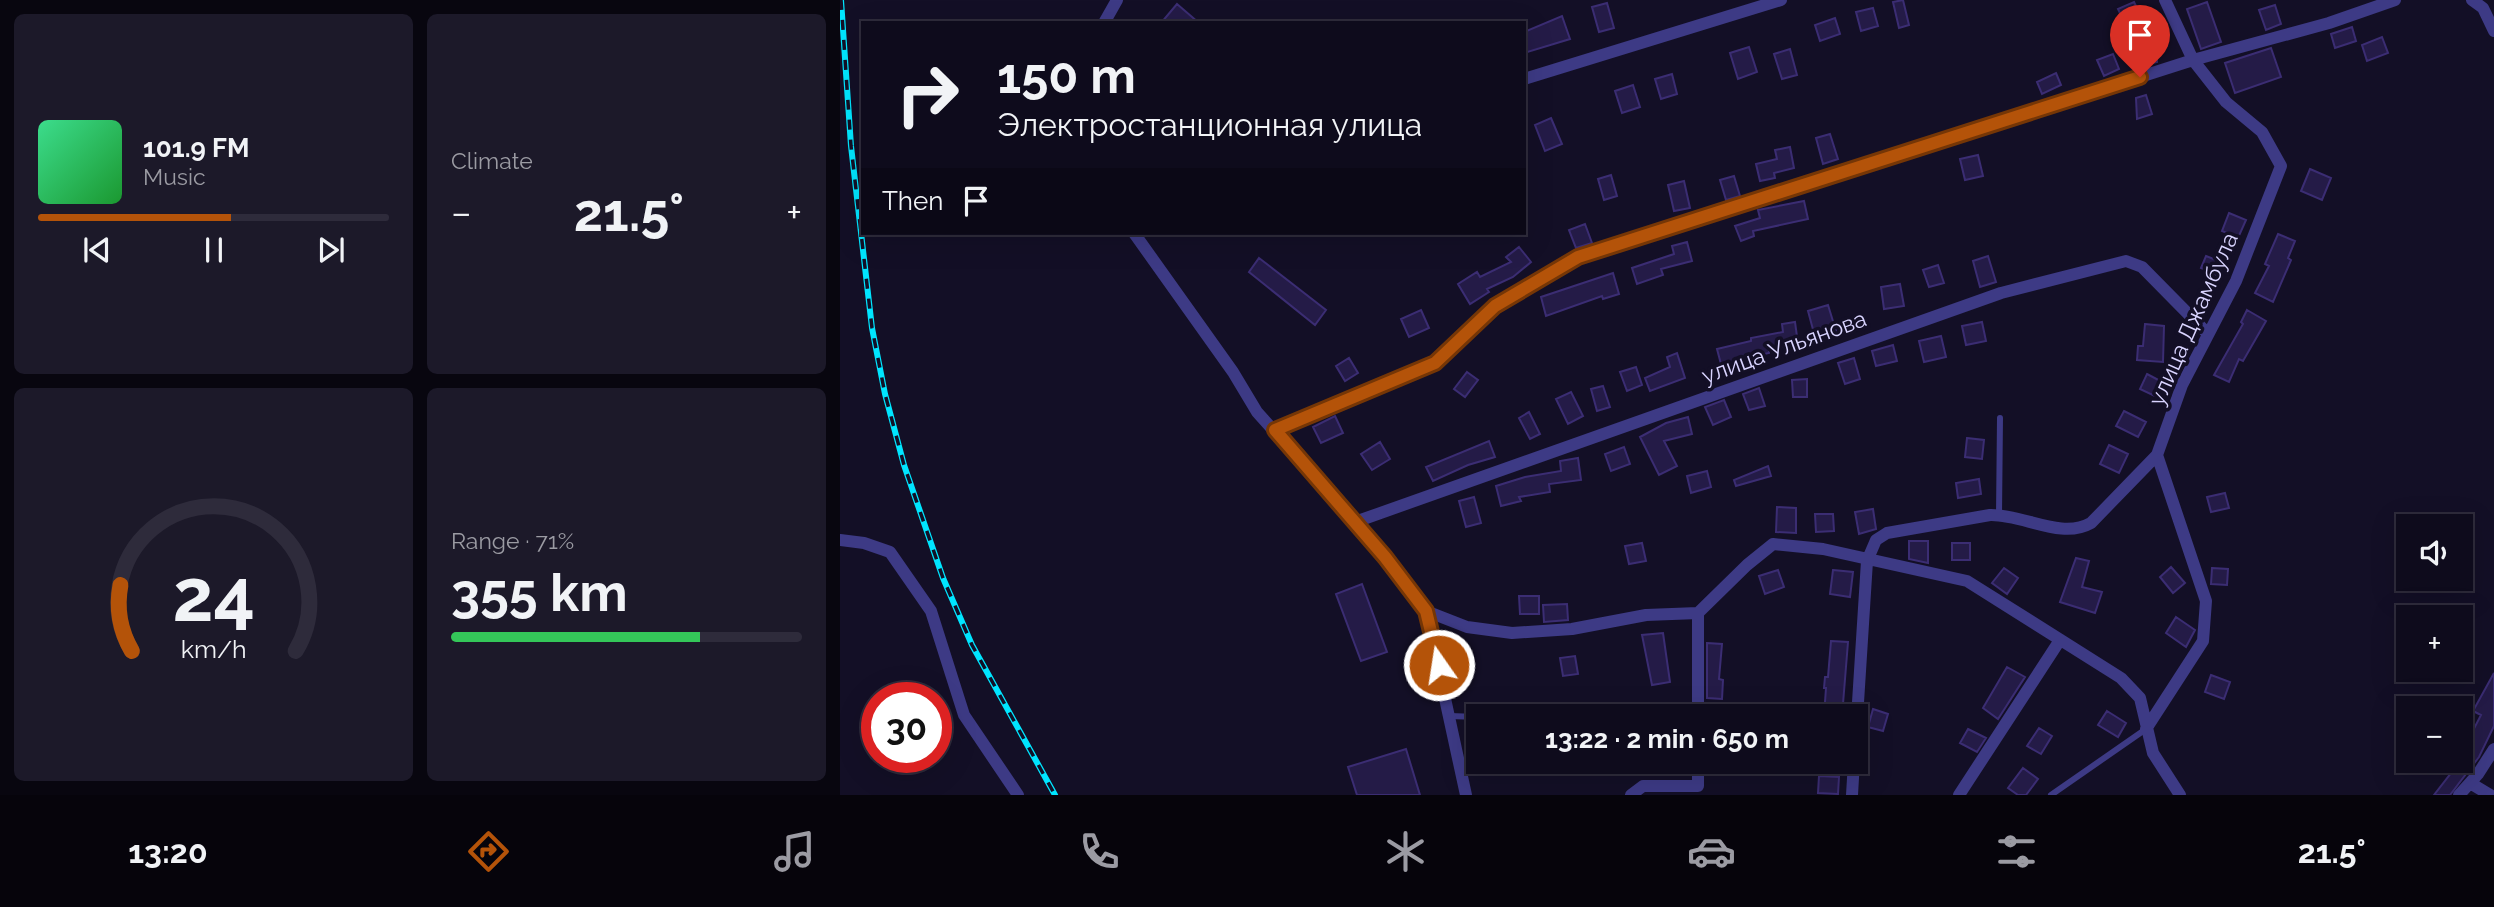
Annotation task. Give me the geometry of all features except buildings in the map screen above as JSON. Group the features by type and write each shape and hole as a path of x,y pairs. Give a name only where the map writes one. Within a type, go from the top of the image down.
{"street":[{"path":"1105,21 1117,0"},
{"path":"1526,78 1781,0"},
{"path":"2165,0 2193,60"},
{"path":"1275,430 1435,363 1495,306 1578,257 2193,60 2329,23 2396,0"},
{"path":"2472,0 2483,8 2494,31"},
{"name":"улица Джамбула","path":"2157,455 2182,385 2236,281 2281,166 2262,132 2226,102 2193,60"},
{"path":"1135,235 1233,372 1257,412 1355,522 1426,611 1466,795"},
{"name":"улица Ульянова","path":"1355,522 2001,292 2126,261 2142,267 2208,334"},
{"path":"1858,704 1867,561 1876,540 1887,533 1999,515 2068,530 2080,529 2091,523 2157,455 2206,601 2203,641 2146,729"},
{"path":"840,540 864,543 890,552 930,611 964,715 1018,795"},
{"path":"1426,611 1467,627 1512,633 1573,629 1646,615 1698,613 1747,565 1773,544 1823,549 1867,561 1967,580 2121,678 2131,688 2140,698 2152,753 2180,795"},
{"path":"1698,613 1698,704"},
{"path":"1959,795 2060,640"},
{"path":"2459,795 2494,749"},
{"path":"1852,795 1853,774"},
{"path":"2470,783 2490,795"},
{"path":"1631,795 1643,786 1698,791"}],"lane":[{"path":"1999,515 2000,418"},
{"path":"1448,716 1466,717"},
{"path":"2051,795 2146,729"}],"railway":[{"path":"841,0 851,146 861,233"},
{"path":"861,235 872,328 885,394 904,465 943,578 972,645 1055,795"}],"route":[{"path":"1439,665 1426,611 1385,557 1275,430 1435,363 1495,306 1578,257 2140,77"}]}
